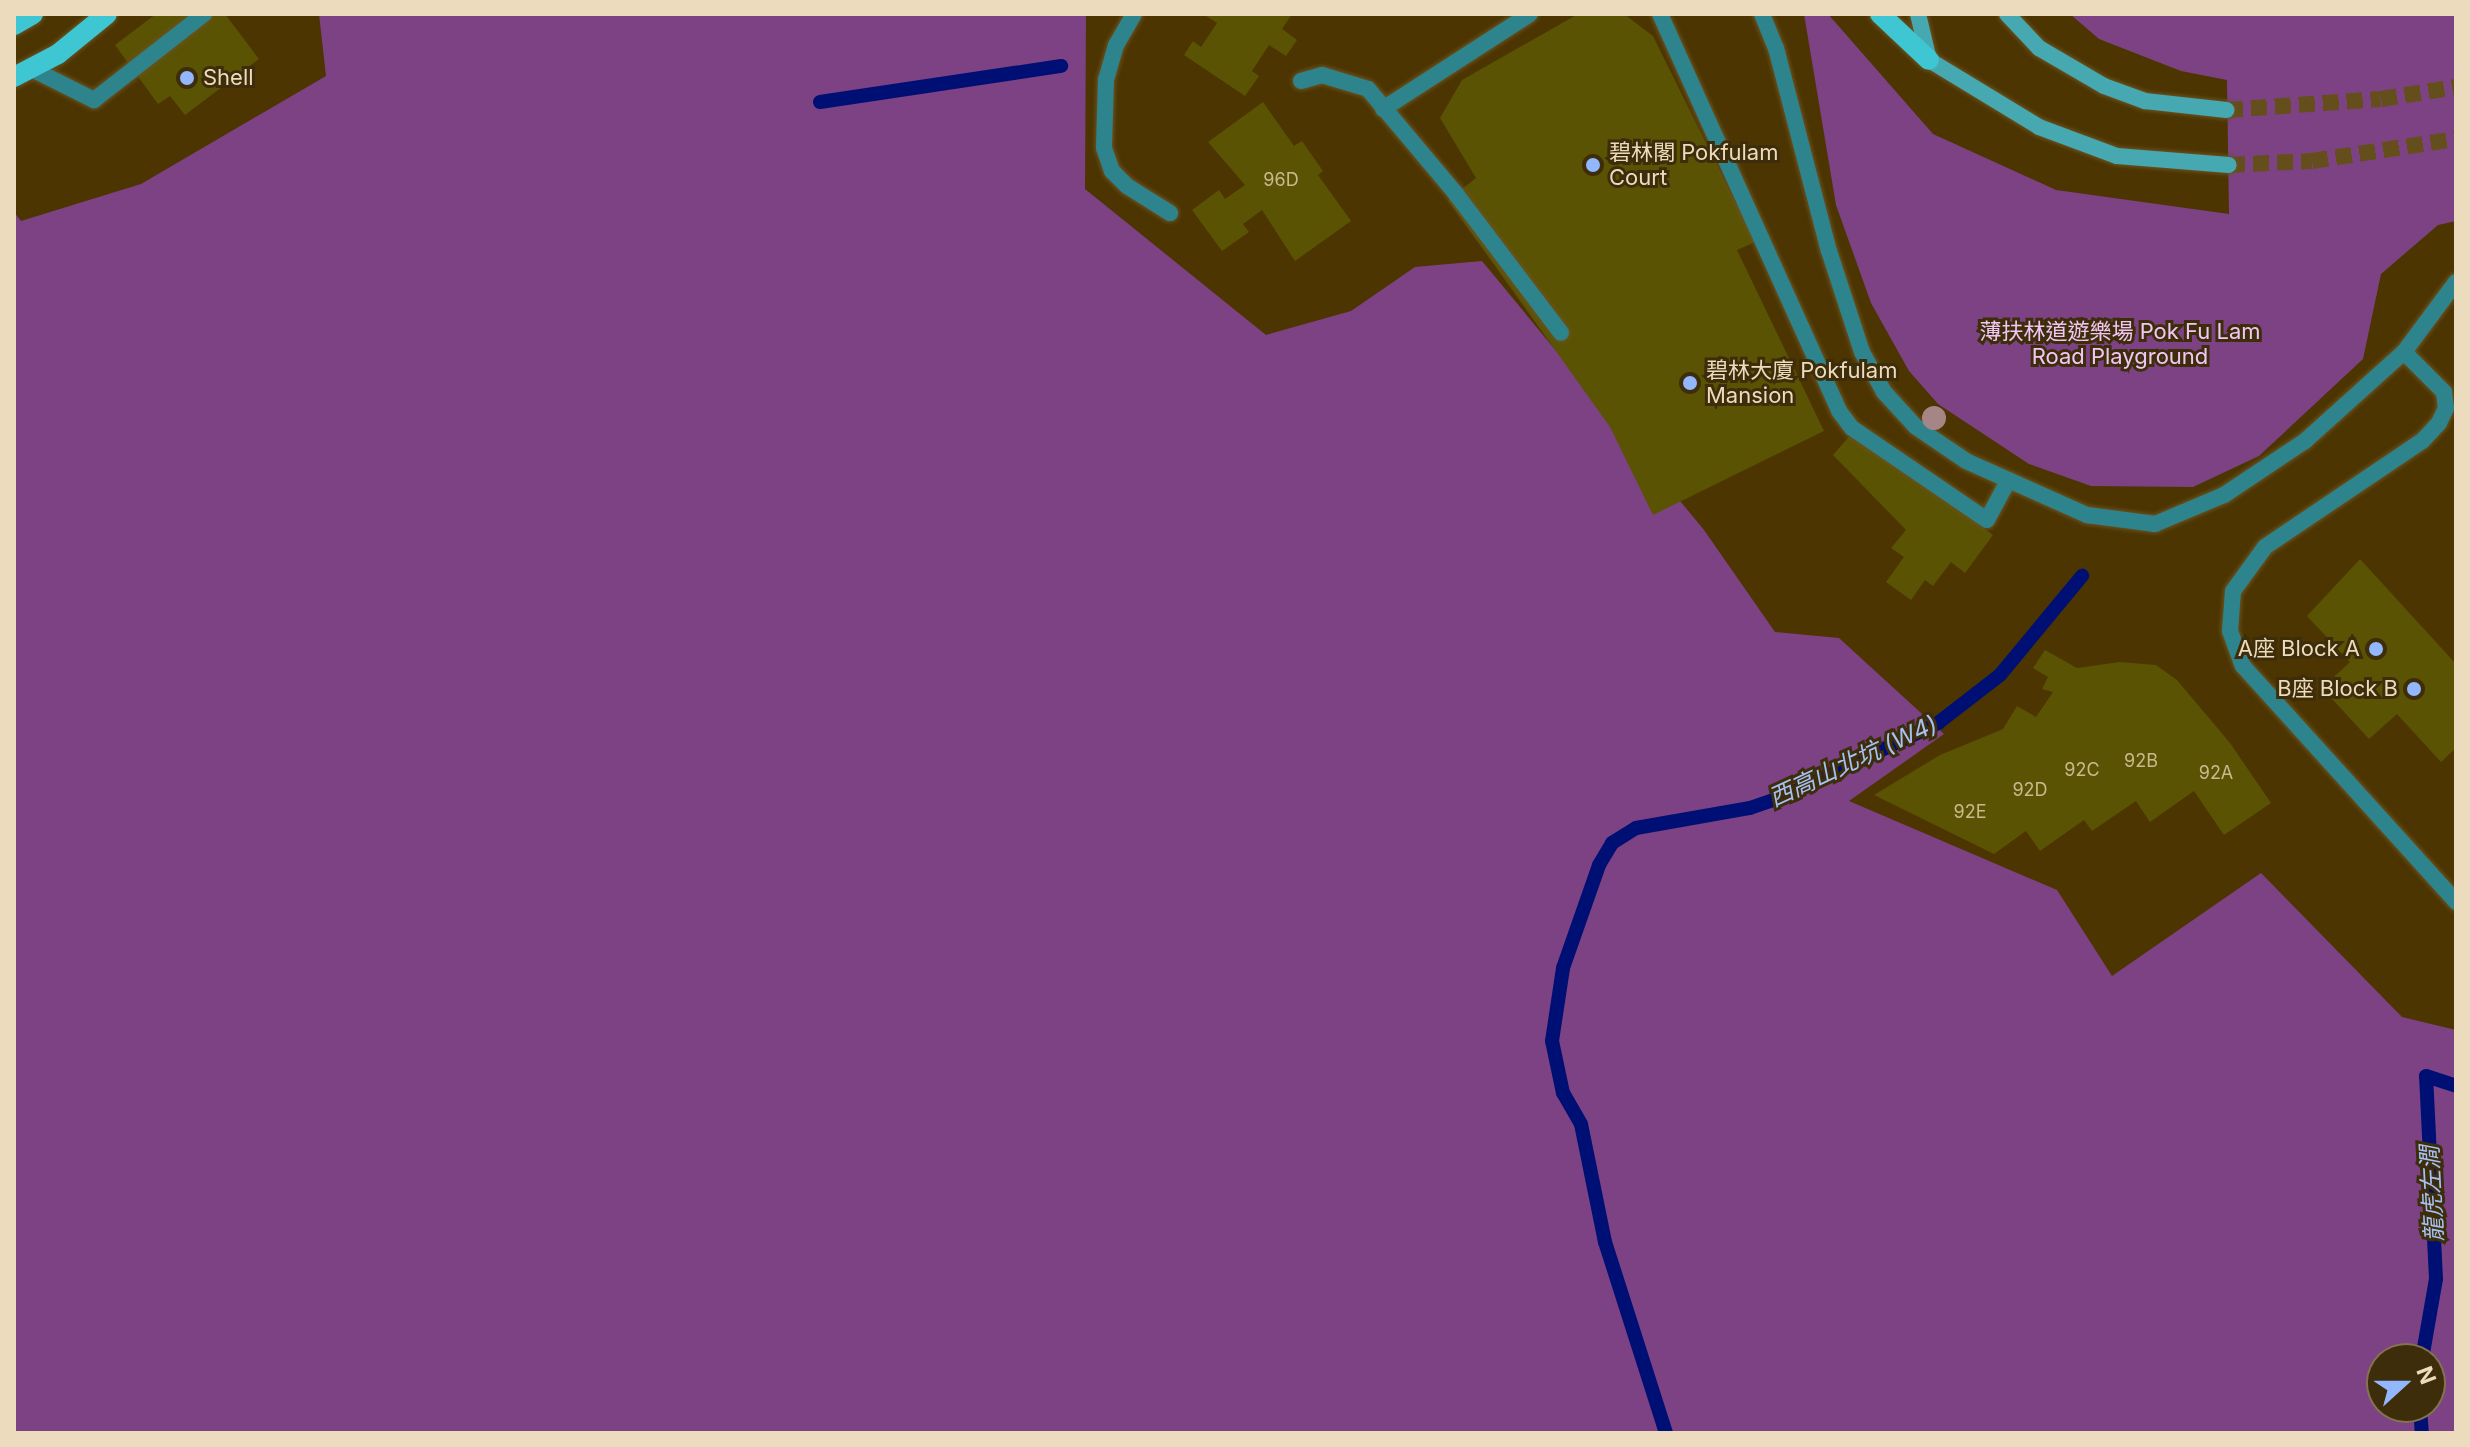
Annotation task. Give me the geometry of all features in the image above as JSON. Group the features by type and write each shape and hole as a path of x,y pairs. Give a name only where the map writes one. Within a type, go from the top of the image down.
{"main road":[{"path":"14,25 33,14"},
{"path":"22,72 58,54 107,14"},
{"path":"1880,14 1929,60 2025,120 2080,146 2117,156 2229,165"},
{"path":"1918,14 1929,60"},
{"path":"2007,14 2039,48 2104,86 2145,101 2227,110"}],"street":[{"path":"22,72 94,100 204,14"},
{"path":"1134,14 1116,45 1104,90 1106,159 1127,186 1170,213"},
{"path":"1383,109 1530,14"},
{"path":"1660,14 1839,411 1852,428 1987,520 2008,481"},
{"path":"1762,14 1776,48 1829,251 1862,352 1884,392 1916,427 2008,481 2087,515 2155,524 2224,495 2305,441 2404,352 2456,282"},
{"path":"1301,81 1322,75 1347,79 1368,89 1456,194 1561,333"},
{"path":"2404,352 2444,392 2446,408 2439,423 2422,441 2265,547 2233,591 2230,631 2243,666 2456,902"}],"green space":[{"path":"319,14 1086,14 1085,189 1266,335 1351,311 1415,267 1482,261 1704,530 1775,632 1839,638 1944,734 1849,801 2057,890 2112,976 2261,873 2402,1017 2456,1030 2456,1433 14,1433 14,212 21,221 141,184 326,76"},
{"name":"薄扶林道遊樂場 Pok Fu Lam Road Playground","path":"1804,14 1828,14 1933,134 2056,190 2229,214 2227,80 2181,71 2099,39 2070,14 2456,14 2456,221 2438,225 2381,274 2363,359 2259,456 2193,487 2091,486 2029,464 1938,404 1909,371 1871,303 1836,205"}],"building":[{"name":"Shell","path":"156,14 225,14 259,59 185,115 170,96 158,104 115,45"},
{"path":"1203,14 1292,14 1282,29 1297,40 1286,56 1269,45 1252,71 1259,76 1245,96 1184,55 1193,41 1201,47 1217,23"},
{"name":"碧林閣 Pokfulam Court","path":"1578,14 1624,14 1653,36 1755,242 1737,250 1824,431 1653,515 1610,427 1448,200 1476,178 1440,118 1462,80"},
{"path":"1263,102 1294,146 1302,141 1323,171 1318,175 1351,221 1295,261 1262,210 1243,224 1249,232 1222,251 1192,210 1219,190 1225,199 1245,185 1208,142"},
{"path":"1853,432 1993,535 1965,573 1951,562 1933,586 1925,580 1911,600 1886,582 1904,557 1891,548 1906,530 1833,455"},
{"path":"2360,559 2456,664 2456,748 2441,762 2397,714 2369,739 2322,688 2350,662 2307,616"},
{"path":"2045,650 2077,668 2120,662 2156,665 2177,680 2230,743 2271,803 2224,835 2194,791 2150,822 2136,801 2092,831 2084,820 2040,851 2026,831 1994,854 1874,795 1940,755 2003,729 2017,706 2036,717 2053,692 2042,689 2048,677 2033,668"}],"waterway":[{"path":"820,102 1061,66"},
{"name":"西高山北坑 (W4)","path":"1666,1433 1605,1242 1581,1124 1563,1093 1552,1041 1563,968 1599,865 1612,843 1636,828 1750,808 1785,796 1938,723 2000,675 2082,576"},
{"name":"龍虎左澗","path":"2425,1343 2436,1279 2426,1076 2456,1086"},
{"name":"龍虎左澗","path":"2421,1423 2422,1433"}],"tunnel":[{"path":"2227,110 2381,99 2456,87"},
{"path":"2229,165 2312,161 2456,139"}],"place":[{"name":"Shell","path":"187,78"},
{"name":"碧林閣 Pokfulam Court","path":"1593,165"},
{"name":"碧林大廈 Pokfulam Mansion","path":"1690,383"},
{"name":"A座 Block A","path":"2376,649"},
{"name":"B座 Block B","path":"2414,689"}]}
